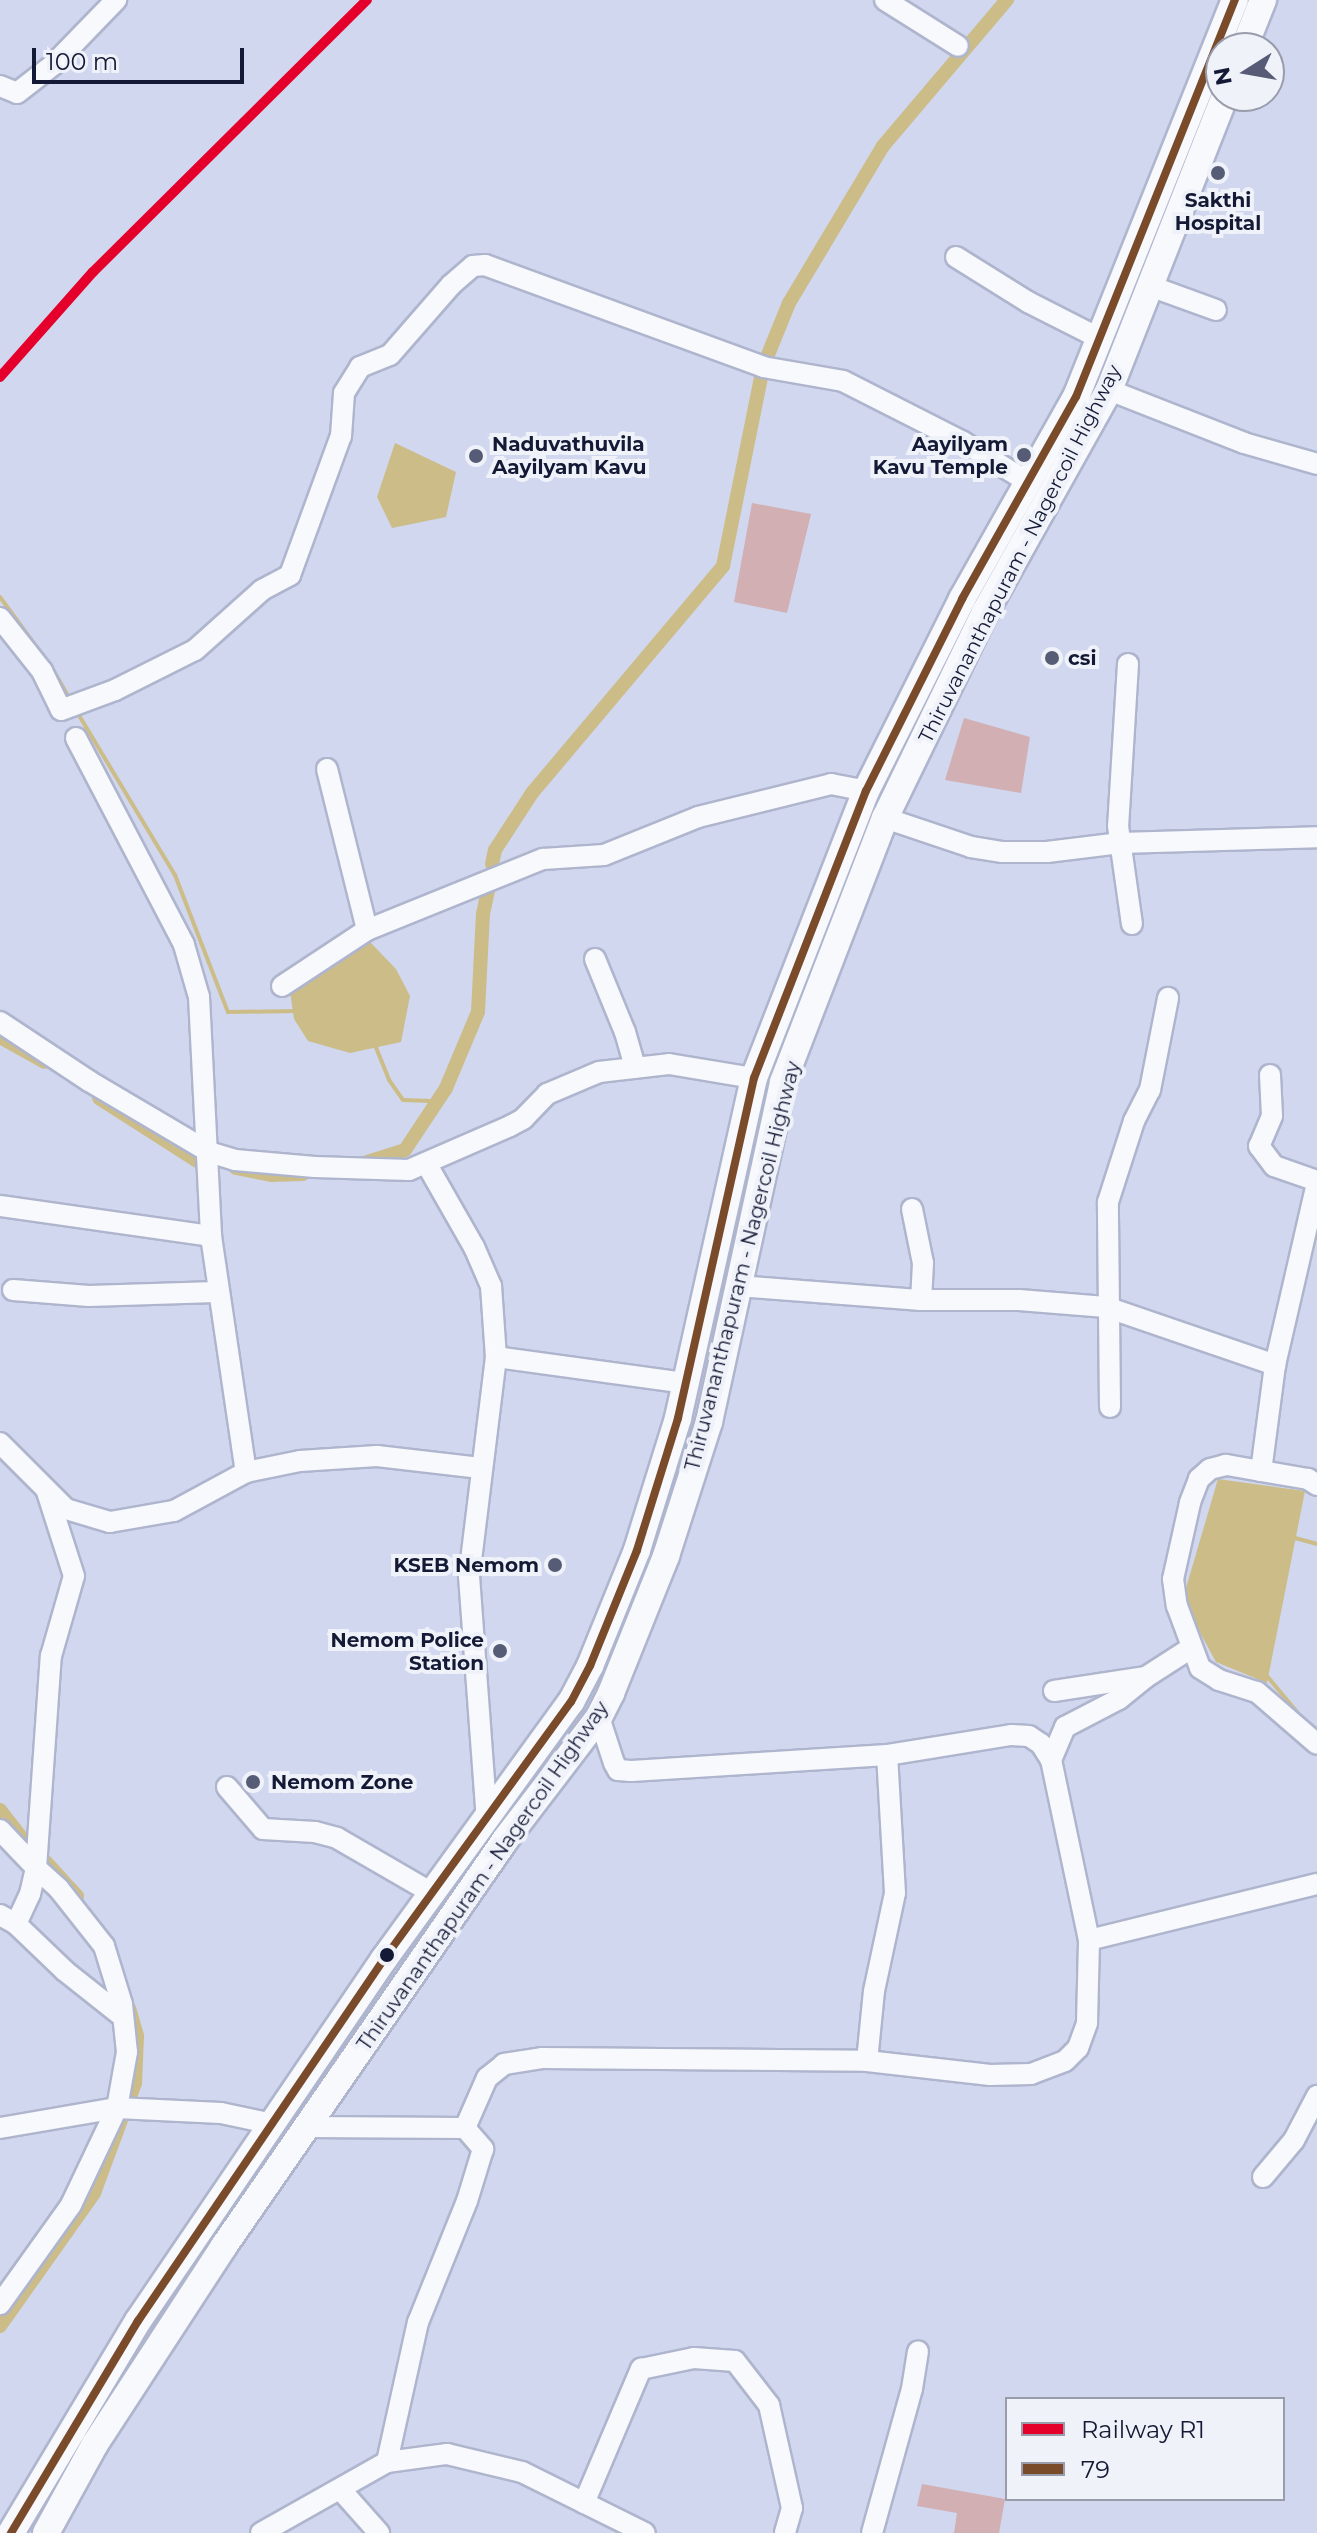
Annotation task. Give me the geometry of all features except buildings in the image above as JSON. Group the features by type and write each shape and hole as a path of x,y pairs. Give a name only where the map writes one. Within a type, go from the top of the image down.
{"main road":[{"name":"Thiruvananthapuram - Nagercoil Highway","path":"46,2533 95,2444 164,2336 306,2127 496,1830 590,1666 637,1550 687,1383 754,1078 866,791 962,599 1076,397 1235,0"},
{"path":"1250,32 1263,0"},
{"name":"Thiruvananthapuram - Nagercoil Highway","path":"11,2533 138,2321 432,1893 496,1830 599,1717 638,1633 687,1496 709,1422 783,1082 885,818 985,612 1109,390 1219,112"}],"street":[{"path":"0,86 17,93 53,65 116,0"},
{"path":"885,0 958,46"},
{"path":"956,257 1028,302 1101,339"},
{"path":"0,618 42,671 61,710 115,690 195,650 262,590 290,575 341,436 344,393 360,367 390,355 451,285 473,266 485,265 763,367 843,381 963,442 1028,482"},
{"path":"1150,286 1216,310"},
{"path":"1109,390 1244,443 1317,464"},
{"path":"1128,664 1118,826 1132,924"},
{"path":"76,738 184,945 199,997 216,1292 223,1305 246,1472"},
{"path":"327,769 367,930"},
{"path":"282,986 367,930 543,859 604,855 698,817 831,784 866,791"},
{"path":"885,818 971,847 1003,852 1047,852 1120,843 1317,837"},
{"path":"595,959 625,1032 635,1068"},
{"path":"1110,1407 1106,1307 1108,1202 1134,1121 1150,1090 1168,998"},
{"path":"0,1022 89,1081 209,1152 235,1160 315,1167 409,1170 510,1126 523,1119 547,1094 564,1084 599,1072 683,1065 754,1078"},
{"path":"1261,1471 1275,1365 1317,1182 1274,1166 1259,1146 1272,1116 1270,1075"},
{"path":"426,1163 474,1247 491,1286 496,1357 469,1576 496,1830"},
{"path":"0,1206 211,1236"},
{"path":"912,1209 923,1263 921,1300"},
{"path":"738,1286 921,1300 1019,1300 1106,1307 1275,1365"},
{"path":"13,1290 89,1296 216,1292"},
{"path":"496,1357 687,1383"},
{"path":"0,1443 66,1509 110,1522 174,1511 246,1472 300,1461 377,1456 480,1468"},
{"path":"1317,1485 1308,1479 1226,1465 1210,1469 1199,1479 1194,1491 1180,1536 1173,1579 1177,1606 1200,1668 1219,1680 1257,1692 1317,1744"},
{"path":"47,1492 74,1576 51,1656 43,1809 36,1868 30,1894 8,1920 123,2017"},
{"path":"1051,1760 1065,1727 1119,1699 1191,1648"},
{"path":"1054,1691 1146,1677"},
{"path":"465,2128 487,2078 504,2064 542,2058 867,2061 990,2075 1031,2074 1065,2061 1078,2048 1087,2023 1089,1940 1051,1760 1041,1744 1029,1736 1011,1735 887,1755 618,1770 599,1717"},
{"path":"867,2061 874,1991 895,1893 887,1755"},
{"path":"227,1787 263,1829 315,1832 337,1838 432,1893"},
{"path":"0,1830 74,1906 104,1946 123,2017 127,2052 117,2108 71,2205 0,2304"},
{"path":"1089,1940 1317,1884"},
{"path":"1263,2177 1294,2140 1317,2096"},
{"path":"0,2128 117,2108 221,2113 273,2124"},
{"path":"306,2127 465,2128 483,2149 467,2201 418,2322 387,2462"},
{"path":"872,2533 912,2389 918,2351"},
{"path":"584,2503 641,2369 694,2358 735,2361 769,2405 792,2508 785,2533"},
{"path":"261,2533 387,2462 447,2454 522,2472 641,2532"},
{"path":"340,2489 379,2533"}],"shaded area":[{"path":"395,443 456,472 446,517 392,528 377,497"},
{"path":"752,503 811,514 787,613 734,602"},
{"path":"964,718 1030,737 1021,793 945,780"},
{"path":"369,941 396,969 410,996 401,1042 350,1053 308,1041 294,1019 290,991"},
{"path":"1218,1479 1305,1491 1267,1683 1216,1662 1190,1614 1186,1588"},
{"path":"922,2484 1005,2499 999,2533 954,2533 957,2513 917,2506"}],"waterway":[{"path":"492,864 495,850 532,793 723,566 763,367 789,303 883,146 1007,0"},
{"path":"0,597 52,668 67,694"},
{"path":"80,717 175,875 228,1012 298,1011"},
{"path":"358,1165 405,1150 446,1088 478,1012 483,914 488,890"},
{"path":"0,1037 45,1062"},
{"path":"375,1045 389,1080 403,1100 437,1101"},
{"path":"99,1098 197,1161"},
{"path":"236,1168 271,1175 303,1174"},
{"path":"1295,1538 1317,1544"},
{"path":"1267,1676 1302,1718"},
{"path":"0,1810 24,1841"},
{"path":"44,1860 77,1896"},
{"path":"129,2008 137,2036 135,2083 130,2097"},
{"path":"0,2326 94,2193 121,2120"}],"rail line":[{"name":"R1","path":"0,377 93,272 367,0"}],"transit line":[{"name":"79","path":"11,2533 138,2321 384,1959 571,1702 590,1666 637,1550 678,1418 754,1078 866,791 962,599 1076,397 1235,0"}],"place":[{"name":"Sakthi Hospital","path":"1218,173"},
{"name":"Aayilyam Kavu Temple","path":"1024,455"},
{"name":"Naduvathuvila Aayilyam Kavu","path":"476,456"},
{"name":"csi","path":"1052,658"},
{"name":"KSEB Nemom","path":"555,1565"},
{"name":"Nemom Police Station","path":"500,1651"},
{"name":"Nemom Zone","path":"253,1782"}]}
